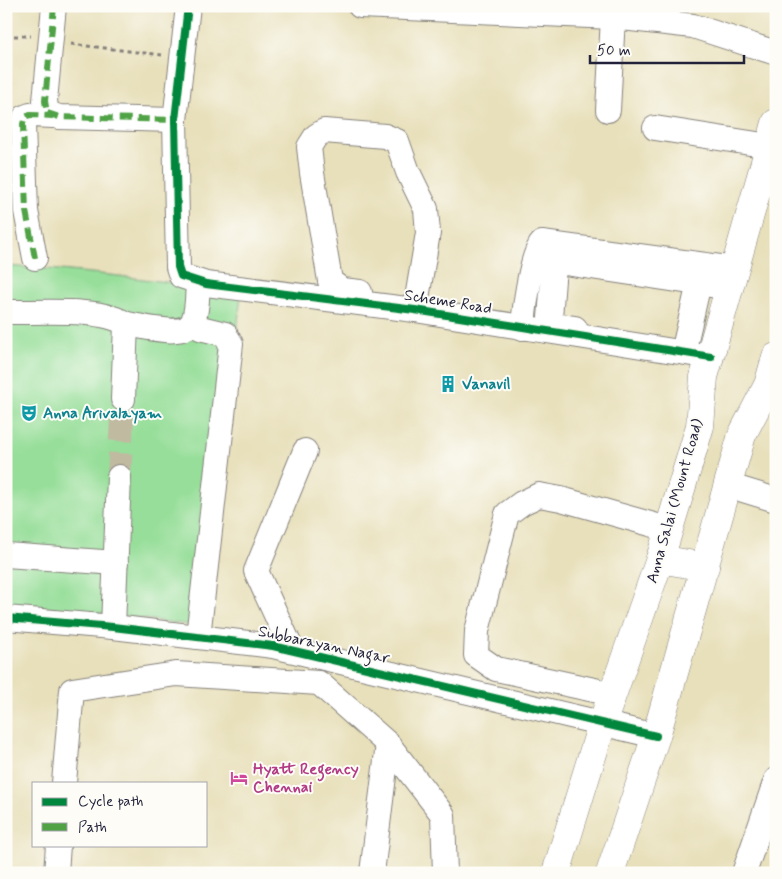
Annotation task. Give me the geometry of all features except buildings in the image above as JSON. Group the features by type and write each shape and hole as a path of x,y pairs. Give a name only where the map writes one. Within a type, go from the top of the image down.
{"main road":[{"name":"Anna Salai (Mount Road)","path":"556,873 602,724 660,559 700,426 704,377 772,135"},
{"path":"610,873 656,736 742,435 768,385 776,357"},
{"path":"660,559 705,568"}],"street":[{"path":"54,6 45,108 47,113 54,116"},
{"path":"188,6 175,120 178,267 189,279 193,322 200,328 225,334 231,344 198,637"},
{"path":"360,6 613,17 693,26 776,53"},
{"path":"608,110 613,17"},
{"path":"35,258 26,211 23,124 25,117 30,115 175,120"},
{"path":"655,128 772,135"},
{"path":"324,131 360,132 385,136 397,141 408,172 426,208 428,233 416,304 342,290 332,285 309,147 316,136 324,131"},
{"path":"522,328 537,250 542,243 732,279"},
{"path":"711,354 685,344 555,325 550,318 554,267 558,262 699,283 732,279"},
{"name":"Scheme Road","path":"189,279 416,304 522,328 711,354"},
{"path":"685,344 699,283"},
{"path":"6,312 96,314 117,318 126,324 177,331 185,330 193,322"},
{"path":"123,399 126,324"},
{"path":"292,650 256,571 305,451"},
{"path":"113,627 120,477"},
{"path":"727,485 776,500"},
{"path":"613,694 496,669 476,655 477,630 507,514 522,503 539,495 561,498 668,529"},
{"path":"6,555 116,564"},
{"name":"Subbarayan Nagar","path":"6,618 113,627 273,646 656,736"},
{"path":"64,782 72,690 176,674 318,683 388,744 443,815 445,873"},
{"path":"372,873 388,744"},
{"path":"744,873 776,780"},
{"path":"56,873 58,846"}],"path":[{"path":"51,41 182,58"}],"green space":[{"path":"6,266 124,277 241,294 206,627 6,604"}],"tunnel":[{"path":"119,477 123,399"}],"marked path":[{"path":"54,6 45,101 47,113 59,117 175,120"},
{"path":"35,258 26,211 23,124 25,117 30,115 53,116"}],"cycle path":[{"path":"188,6 175,120 178,267 181,276 206,284 415,310 711,357"},
{"path":"6,618 113,627 273,646 656,736"}],"place":[{"name":"Vanavil","path":"448,384"},
{"name":"Anna Arivalayam","path":"29,413"},
{"name":"Hyatt Regency Chennai","path":"239,778"}]}
